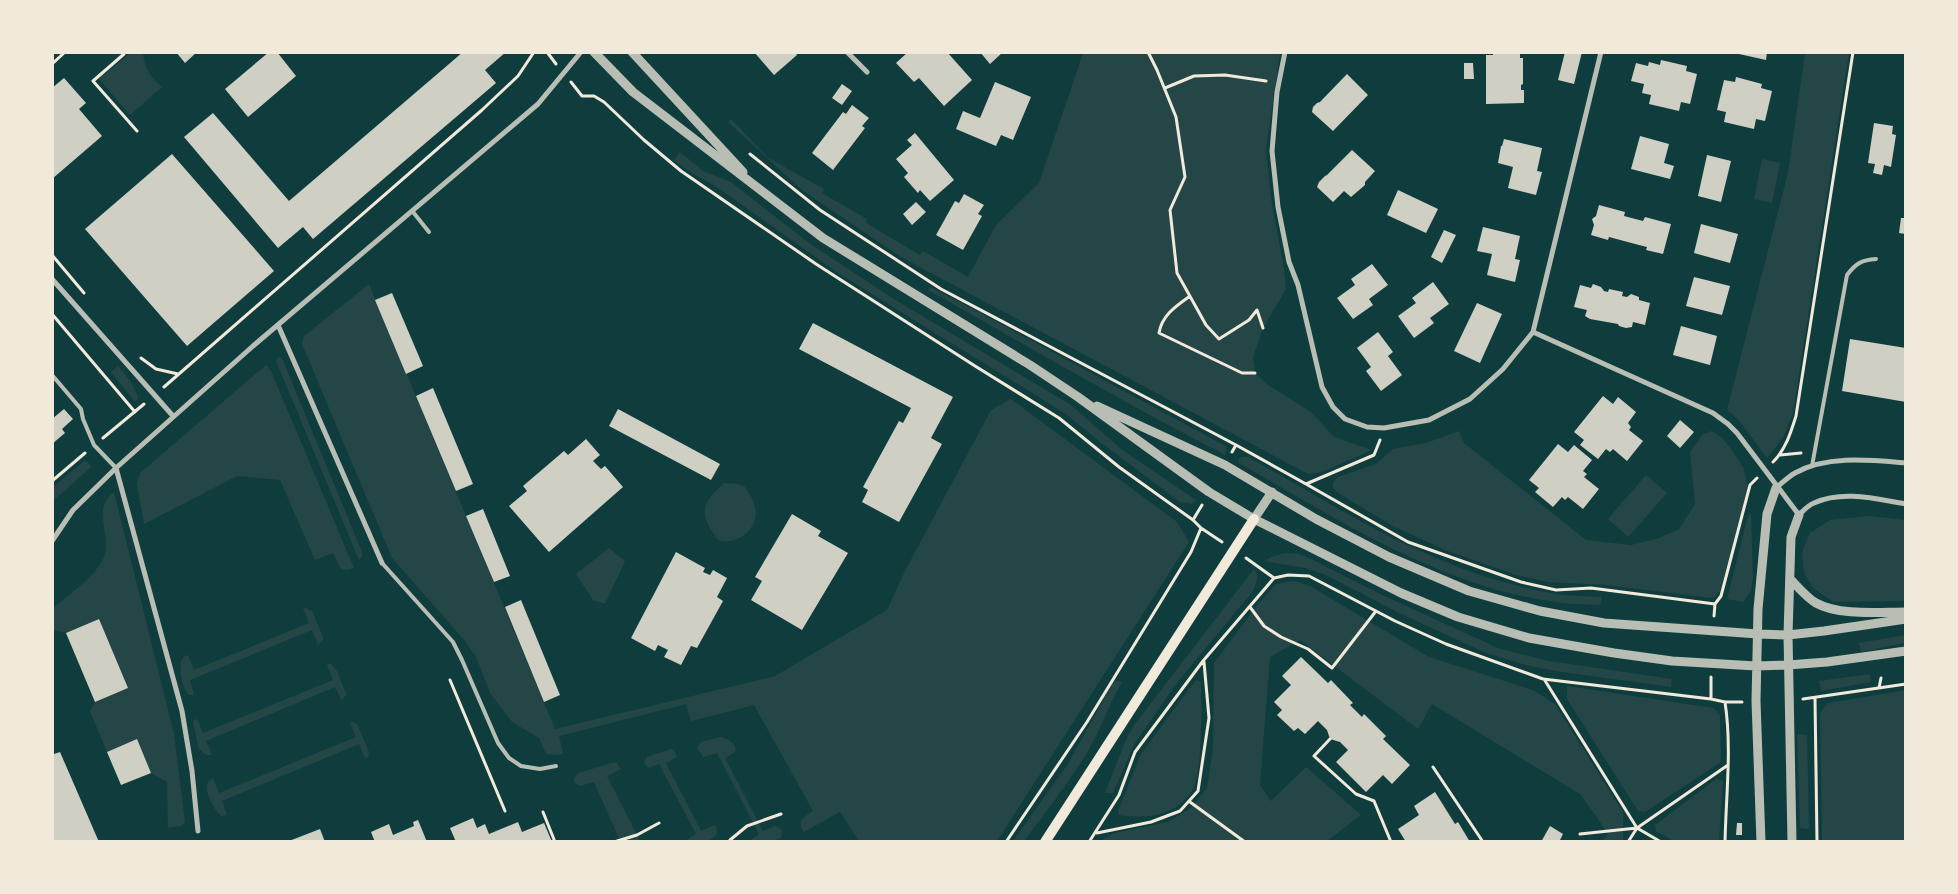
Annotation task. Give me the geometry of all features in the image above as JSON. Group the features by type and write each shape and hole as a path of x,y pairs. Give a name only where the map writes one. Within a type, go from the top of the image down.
{"main road":[{"path":"1045,842 1254,519"}],"street":[{"path":"52,541 73,510 116,468 278,325 538,104 581,52"},
{"path":"594,52 633,92 823,238 1030,365 1078,397 1209,492 1254,519 1401,594 1458,617 1492,628 1529,638 1614,653 1712,664 1756,666 1827,662 1906,651"},
{"path":"632,52 760,190"},
{"path":"847,52 867,72"},
{"path":"1285,52 1279,82 1272,152 1278,207 1289,262 1300,293 1322,388 1329,400 1345,419 1367,427 1384,428 1429,420 1470,399 1503,369 1533,332 1601,52"},
{"path":"52,279 173,416"},
{"path":"278,325 382,563"},
{"path":"1533,332 1712,413 1728,424 1798,515"},
{"path":"1078,397 1225,465 1316,519 1389,557 1469,591 1540,611 1604,623 1788,635 1906,619"},
{"path":"1761,842 1756,666 1758,609 1767,514 1776,488 1795,473 1812,466 1830,462 1868,460 1906,463"},
{"path":"116,468 182,711 192,771 198,831"},
{"path":"1254,519 1272,492"},
{"path":"1792,842 1788,635 1791,537 1798,515 1812,504 1830,498 1859,496 1906,504"},
{"path":"1790,580 1815,602 1842,611 1906,612"}],"lane":[{"path":"412,212 429,232"},
{"path":"1812,466 1847,274 1854,265 1863,260 1876,259"},
{"path":"52,375 81,409 83,419 94,445 116,468"},
{"path":"382,563 453,642 498,743 509,758 521,766 540,769 556,766"}],"path":[{"path":"52,64 65,52"},
{"path":"122,52 124,54 93,81 137,131"},
{"path":"155,395 482,110 518,76 534,52"},
{"path":"547,52 582,96 594,96 604,102 644,140 681,171 816,264 1059,418 1119,467 1193,520 1200,528 1191,552 1087,722 1006,842"},
{"path":"1148,52 1176,117 1185,177 1170,210 1177,273 1206,325 1219,339 1250,320 1257,310 1263,328"},
{"path":"742,148 820,210 941,289 1236,445 1408,542 1521,582 1556,590 1592,588 1715,604 1721,596 1750,485 1780,455 1796,416 1852,52"},
{"path":"1165,88 1194,76 1225,75 1279,82"},
{"path":"52,255 90,299"},
{"path":"1190,296 1173,307 1161,323 1159,333 1242,374 1254,373"},
{"path":"52,314 135,412"},
{"path":"137,355 156,369 179,374"},
{"path":"1306,484 1374,455 1384,428"},
{"path":"1225,465 1236,445"},
{"path":"1193,520 1209,492"},
{"path":"1090,842 1119,795 1135,752 1204,661 1274,578"},
{"path":"1250,607 1264,626 1281,637 1308,649 1332,668 1376,611"},
{"path":"1096,833 1151,822 1180,810 1198,792 1209,718 1204,661"},
{"path":"1879,688 1881,678"},
{"path":"1544,679 1637,828 1661,842"},
{"path":"450,680 505,811"},
{"path":"1815,698 1817,842"},
{"path":"1725,702 1728,765 1725,842"},
{"path":"1330,739 1314,756 1356,794 1374,801 1391,842"},
{"path":"1628,842 1637,828 1728,765"},
{"path":"1433,767 1483,842"},
{"path":"1190,802 1245,842"},
{"path":"543,812 555,842"},
{"path":"730,840 747,826 781,814"},
{"path":"614,842 637,835 659,824"},
{"path":"1580,834 1637,828"}],"shaded area":[{"path":"127,53 143,53 149,72 162,87 130,115 99,79 128,55"},
{"path":"1083,53 1280,53 1266,149 1271,198 1286,289 1263,328 1253,357 1255,373 1268,385 1311,412 1334,437 1372,450 1322,472 1308,474 901,257 802,190 728,122 731,119 767,157 824,189 822,193 867,219 866,223 920,255 923,251 968,277 996,225 1039,183"},
{"path":"1805,53 1849,53 1793,413 1783,438 1767,458 1738,419 1727,410 1788,173"},
{"path":"680,152 703,171 731,182 809,243 897,301 1071,405 1121,449 1196,500 1192,504 1180,502 1066,414 838,273 717,187 690,172 674,160"},
{"path":"1762,159 1780,163 1772,203 1754,199"},
{"path":"369,284 555,729 775,676 887,610 906,569 991,410 1011,399 1177,522 1189,542 997,841 859,841 840,812 804,832 801,822 804,817 813,811 754,705 691,721 686,704 559,736 563,753 559,755 546,754 539,738 512,722 490,693 476,657 465,641 392,558 302,344 304,336"},
{"path":"930,287 1227,447 1225,455 1113,395 928,290"},
{"path":"279,357 282,358 362,552 362,557 359,560 276,361"},
{"path":"266,365 271,371 354,568 341,569 333,553 315,560 280,480 237,476 144,524 137,484 140,473"},
{"path":"118,366 134,389 138,398 136,401 134,401 111,372"},
{"path":"1459,431 1464,443 1586,540 1631,545 1659,538 1679,529 1695,504 1690,452 1703,434 1712,431 1722,438 1732,450 1744,469 1748,487 1720,591 1715,597 1711,598 1606,585 1548,582 1516,575 1445,550 1393,526 1338,493 1333,488 1333,482 1338,477 1376,464 1393,449 1426,443"},
{"path":"1248,457 1359,520 1434,557 1514,585 1556,594 1602,597 1600,605 1551,601 1503,591 1456,577 1411,558 1324,512 1239,463 1239,459"},
{"path":"84,461 88,462 91,467 53,501 53,487"},
{"path":"1646,475 1667,493 1628,537 1608,519"},
{"path":"724,483 738,484 745,487 754,502 756,515 746,534 732,541 718,540 705,516 705,510 710,497"},
{"path":"114,492 174,734 185,822 181,826 168,828 167,782 151,773 136,740 107,752 90,711 95,702 128,688 99,619 66,633 53,630 52,609 95,571 104,557 106,540 103,523 104,506 107,499"},
{"path":"1751,514 1753,577 1751,591 1743,602 1727,599 1748,515"},
{"path":"1870,516 1905,520 1905,601 1833,602 1813,588 1804,573 1802,552 1810,533 1830,520"},
{"path":"609,548 625,561 605,604 593,600 576,574"},
{"path":"1285,553 1299,554 1309,558 1380,594 1498,648 1549,661 1672,679 1671,687 1555,671 1526,665 1486,653 1397,612 1326,575 1305,568 1265,561"},
{"path":"1254,569 1257,577 1253,591 1176,684 1135,743 1113,793 1105,793 1127,737 1135,724"},
{"path":"1294,581 1310,586 1429,657 1533,690 1555,704 1623,812 1623,841 1603,841 1608,833 1580,794 1432,704 1418,729 1300,640 1270,657 1260,785 1271,801 1306,767 1361,815 1327,841 1098,842 1114,833 1168,822 1191,808 1207,788 1213,749 1214,663 1259,603 1276,584"},
{"path":"304,607 312,611 323,637 323,640 318,645 312,630 190,680 194,695 189,695 184,687 181,676 180,666 183,657 188,655 194,670 309,623"},
{"path":"1905,635 1905,643 1861,652 1859,643"},
{"path":"330,663 337,671 346,694 342,701 335,687 206,741 212,755 206,755 199,749 194,720 197,719 203,733 333,680 327,665"},
{"path":"1870,674 1871,682 1821,691 1819,681"},
{"path":"1196,680 1201,682 1201,737 1198,768 1193,789 1179,805 1161,814 1140,817 1119,815 1118,811 1141,754"},
{"path":"1114,681 1122,682 1093,743 1081,763 1024,841 1013,841 1068,764"},
{"path":"1567,686 1714,708 1720,716 1721,762 1645,812 1638,811 1567,699"},
{"path":"1905,690 1905,841 1822,841 1820,713 1828,703"},
{"path":"350,723 357,724 369,752 368,757 365,758 359,744 222,801 227,815 221,816 213,806 207,785 213,778 219,793 356,737"},
{"path":"1797,734 1807,735 1809,829 1800,828"},
{"path":"721,737 734,744 735,752 725,758 763,831 775,826 780,828 782,832 781,838 772,841 749,841 759,834 717,753 703,757 697,748 701,742"},
{"path":"671,749 674,750 677,757 666,763 701,831 714,825 716,826 717,834 710,839 702,842 685,841 696,834 659,764 648,768 644,762 647,757"},
{"path":"617,763 621,769 607,776 640,841 620,841 594,782 580,786 574,782 574,778 578,773"},
{"path":"1716,779 1723,781 1719,841 1674,841 1656,831 1655,825"}],"building":[{"path":"176,52 197,52 185,63"},
{"path":"269,52 277,52 296,76 248,117 225,89"},
{"path":"463,52 506,52 485,70 496,83 313,239 303,227 278,248 184,137 213,113 289,201"},
{"path":"754,52 795,52 797,55 774,75"},
{"path":"908,52 947,52 972,80 944,106 919,78 914,82 896,63"},
{"path":"980,52 1003,52 990,64"},
{"path":"1493,52 1520,52 1520,58 1523,58 1523,84 1521,85 1521,90 1524,90 1524,103 1486,104 1486,55 1493,55"},
{"path":"1565,52 1582,52 1574,84 1558,80"},
{"path":"1730,52 1767,52 1766,60"},
{"path":"1661,60 1687,66 1686,71 1697,74 1690,104 1681,102 1679,111 1649,104 1651,95 1642,93 1644,84 1631,81 1636,63 1648,66 1649,62 1660,65"},
{"path":"1464,63 1473,63 1474,79 1464,79"},
{"path":"1347,74 1368,95 1333,131 1312,112 1313,107"},
{"path":"1736,77 1762,84 1761,88 1772,91 1765,121 1756,119 1754,129 1724,122 1726,112 1717,110 1724,80 1735,82"},
{"path":"64,78 86,103 79,109 102,136 52,179 52,88"},
{"path":"995,82 1031,97 1013,140 1001,135 996,146 956,129 963,111 980,118"},
{"path":"842,84 852,91 842,105 832,98"},
{"path":"852,105 869,118 862,126 865,128 833,170 812,153 843,112 846,114"},
{"path":"1874,123 1893,126 1892,134 1896,135 1891,167 1884,165 1882,175 1873,173 1875,164 1868,163"},
{"path":"915,133 954,180 930,201 920,190 918,193 904,177 908,173 896,159 912,145 907,140"},
{"path":"1640,136 1669,144 1664,163 1674,166 1670,179 1631,169"},
{"path":"1504,139 1542,148 1537,171 1542,172 1536,195 1508,188 1513,167 1498,163"},
{"path":"1352,150 1375,171 1365,182 1365,185 1351,197 1344,191 1333,202 1317,187 1319,182"},
{"path":"172,154 274,271 187,346 85,229"},
{"path":"1707,155 1731,161 1721,202 1698,196"},
{"path":"1398,190 1438,209 1426,233 1387,215"},
{"path":"964,194 984,205 978,214 982,216 963,250 936,235 955,201 959,203"},
{"path":"916,202 926,212 912,225 903,214"},
{"path":"1599,205 1625,212 1624,216 1643,221 1645,217 1671,224 1663,254 1646,250 1647,247 1609,237 1608,240 1591,235 1594,225 1592,219 1596,216"},
{"path":"1901,218 1906,218 1906,234 1899,233"},
{"path":"1701,224 1738,234 1730,263 1694,253"},
{"path":"1483,227 1520,236 1515,259 1520,260 1515,282 1487,275 1492,254 1477,251"},
{"path":"1444,230 1456,235 1442,263 1431,257"},
{"path":"1372,264 1388,285 1369,299 1373,305 1353,319 1337,298 1355,285 1351,279"},
{"path":"1694,277 1730,286 1722,315 1686,306"},
{"path":"1433,282 1449,304 1430,318 1434,323 1414,338 1398,316 1416,303 1412,298"},
{"path":"1593,284 1601,287 1604,291 1608,292 1609,289 1623,292 1622,296 1627,297 1631,294 1639,297 1639,300 1650,303 1645,325 1633,322 1632,327 1626,328 1618,324 1590,319 1585,316 1587,310 1574,307 1580,285 1591,288"},
{"path":"392,293 423,366 406,374 375,300"},
{"path":"1477,303 1502,314 1480,363 1454,351"},
{"path":"813,323 953,397 931,438 942,444 899,522 862,502 868,490 863,487 899,421 903,423 911,408 799,349"},
{"path":"1681,326 1717,336 1710,365 1673,355"},
{"path":"1378,332 1393,352 1388,356 1402,375 1381,391 1366,371 1371,367 1357,348"},
{"path":"1850,339 1906,348 1906,402 1842,391"},
{"path":"433,388 473,484 456,491 416,396"},
{"path":"1603,396 1613,404 1618,397 1636,412 1628,423 1631,427 1629,430 1643,441 1627,461 1613,449 1610,452 1606,449 1598,459 1580,445 1584,440 1574,432"},
{"path":"64,409 73,419 62,429 65,433 52,444 52,419"},
{"path":"618,409 720,464 711,480 609,426"},
{"path":"1680,420 1694,432 1680,448 1667,436"},
{"path":"586,439 600,455 593,461 601,469 605,466 623,487 549,552 509,506 527,491 523,486 564,451 568,455"},
{"path":"1558,444 1568,452 1574,445 1592,460 1583,471 1587,474 1584,477 1599,489 1583,509 1568,497 1565,500 1562,497 1553,507 1535,492 1539,488 1529,480"},
{"path":"483,509 510,576 494,582 466,516"},
{"path":"792,514 821,531 818,536 848,553 802,630 751,600 762,581 755,577"},
{"path":"676,552 705,568 703,572 710,575 713,570 727,578 717,597 723,601 697,648 691,646 681,665 664,657 668,650 658,645 655,651 631,638"},
{"path":"521,600 560,695 544,702 505,607"},
{"path":"99,619 128,688 95,702 66,633"},
{"path":"1301,657 1328,683 1331,680 1353,703 1350,705 1362,717 1364,714 1386,736 1383,739 1410,765 1392,784 1383,775 1366,792 1336,762 1348,750 1340,742 1330,739 1327,730 1318,721 1305,734 1298,728 1294,731 1277,715 1282,710 1274,702 1291,685 1282,676"},
{"path":"137,739 151,773 121,785 107,752"},
{"path":"52,750 54,754 60,752 99,842 52,842"},
{"path":"1435,792 1455,824 1458,822 1470,842 1406,842 1398,829 1419,815 1414,806"},
{"path":"473,818 477,828 485,824 489,834 518,822 522,832 544,823 552,842 456,842 450,828"},
{"path":"418,820 427,842 381,842 380,840 375,842 371,832 389,824 393,835 414,826 413,822"},
{"path":"1737,823 1742,823 1742,835 1736,835"},
{"path":"1550,826 1563,834 1559,842 1541,842"},
{"path":"320,829 325,842 289,842 289,841"}]}
